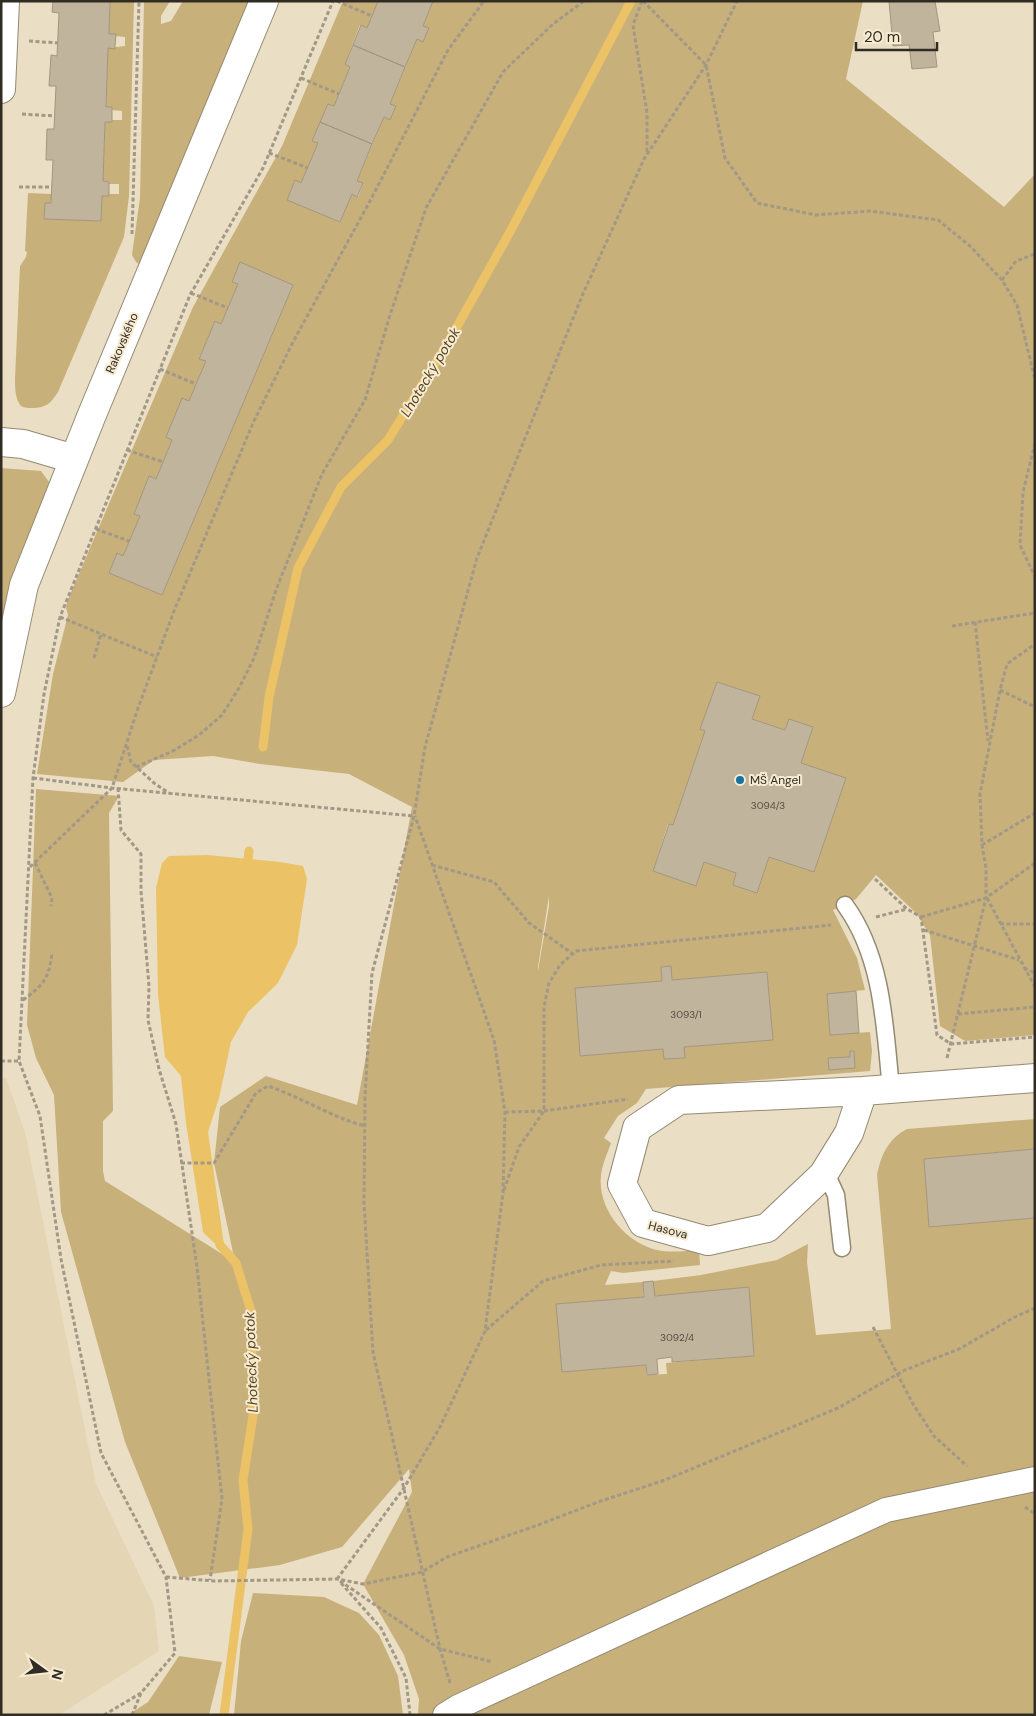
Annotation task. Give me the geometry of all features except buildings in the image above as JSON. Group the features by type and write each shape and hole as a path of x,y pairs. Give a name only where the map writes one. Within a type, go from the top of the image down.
{"street":[{"path":"1,89 5,1"},
{"name":"Rakovského","path":"1,693 24,585 74,459 264,1"},
{"path":"1,442 23,444 74,459"},
{"name":"Hasova","path":"864,1091 850,1133 823,1175 766,1228 708,1241 643,1224 622,1184 637,1128 679,1100 864,1091 891,1090 1035,1078"},
{"path":"451,1711 886,1510 1035,1479"}],"lane":[{"path":"845,905 857,922 878,981 891,1090"},
{"path":"825,1171 836,1195 842,1248"}],"path":[{"path":"132,234 139,1"},
{"path":"132,1715 141,1693 175,1653 166,1576 101,1453 61,1259 40,1116 19,1061 33,778 44,694 60,617 191,293 263,168 333,1"},
{"path":"337,1 372,16"},
{"path":"30,868 112,788 126,743 174,611 261,406 293,342 370,203 448,50 484,1"},
{"path":"136,768 173,751 199,735 222,715 239,688 254,658 276,590 322,474 365,400 389,318 426,208 502,72 553,24 584,1"},
{"path":"647,154 647,113 633,26 642,1 706,65 725,158 757,203 816,215 870,211 938,220 970,246 1002,280 1017,305 1035,380"},
{"path":"451,1711 440,1649 373,1352 364,1203 365,1126 372,973 414,816 425,747 477,558 582,296 647,154 706,65 737,1"},
{"path":"26,41 58,43"},
{"path":"301,78 339,94"},
{"path":"22,114 54,116"},
{"path":"269,154 308,168"},
{"path":"19,187 52,187"},
{"path":"1002,280 1016,262 1035,254"},
{"path":"191,293 228,308"},
{"path":"160,369 196,384"},
{"path":"1035,443 1023,492 1020,545 1035,577"},
{"path":"127,450 163,462"},
{"path":"96,529 130,541"},
{"path":"952,626 1035,613"},
{"path":"60,617 157,657"},
{"path":"975,622 989,746"},
{"path":"94,658 101,634"},
{"path":"941,1086 986,898 986,868 982,845 980,794 1000,690 1007,664 1035,644"},
{"path":"1000,690 1035,707"},
{"path":"126,743 131,762 136,768 170,794"},
{"path":"33,778 170,794 414,816"},
{"path":"118,788 121,830 141,854 141,891 149,986 148,1020 159,1068 176,1124 197,1267 222,1498 212,1581"},
{"path":"982,845 1035,813"},
{"path":"337,1579 404,1488 440,1427 485,1331 503,1193 505,1112 494,1040 414,816"},
{"path":"875,880 907,909 921,917 986,898 1035,862"},
{"path":"35,863 52,898 51,906"},
{"path":"432,865 494,882 529,924 573,954"},
{"path":"986,898 1035,987"},
{"path":"503,1193 519,1147 544,1111 544,1007 549,983 560,964 573,954 586,950 857,922 907,909"},
{"path":"921,917 937,1035 951,1044 1035,1037"},
{"path":"1000,924 1035,924"},
{"path":"924,930 1019,960"},
{"path":"22,1000 40,987 50,969 52,953"},
{"path":"1023,968 1035,973"},
{"path":"958,1014 1035,1007"},
{"path":"1,1061 19,1061"},
{"path":"183,1163 214,1163 256,1093 268,1086 290,1093 347,1122 365,1126"},
{"path":"505,1112 544,1111 621,1099 631,1100"},
{"path":"166,1576 212,1581 337,1579 363,1584 422,1572 446,1557 665,1480 838,1408 898,1374 959,1349 1035,1308"},
{"path":"873,1327 913,1404 934,1436 963,1464 1035,1514"},
{"path":"337,1579 440,1649 534,1672"},
{"path":"337,1579 381,1628 406,1678 410,1715"},
{"path":"104,1715 141,1693"}],"shaded area":[{"path":"110,1 134,1 129,196 124,237 58,392 45,406 25,408 21,406 18,400 15,379 20,266 27,252 25,251 28,193 52,194 51,203 45,203 44,219 101,221 102,196 119,194 119,184 109,184 109,182 103,181 105,122 122,120 122,111 106,107 108,48 125,46 125,37 109,34"},
{"path":"144,1 170,1 161,16 161,24 171,21 183,1 256,1 145,268 136,262 132,255 140,198"},
{"path":"343,1 378,1 367,28 360,25 345,64 350,67 334,106 328,104 312,141 318,143 301,183 295,181 287,200 340,222 352,194 358,197 363,184 357,181 384,117 390,120 396,106 390,104 417,39 423,41 429,28 423,26 433,1 863,1 846,79 1004,207 1035,174 1035,1035 965,1041 940,1026 930,935 916,913 876,875 856,899 833,910 857,958 865,990 827,994 830,1035 870,1032 872,1051 870,1071 646,1089 637,1103 618,1116 604,1138 611,1143 602,1169 602,1196 614,1220 633,1239 645,1246 662,1251 699,1250 700,1265 623,1273 611,1271 605,1285 643,1282 643,1297 557,1304 562,1372 646,1365 646,1375 667,1374 666,1363 754,1356 748,1288 654,1296 653,1281 701,1275 777,1260 808,1244 807,1262 816,1335 891,1329 877,1175 886,1148 900,1133 907,1129 1035,1119 1035,1149 924,1159 929,1227 1035,1218 1035,1715 418,1715 419,1699 404,1655 363,1584 412,1492 409,1469 342,1547 280,1565 180,1578 125,1442 61,1212 54,1095 36,1058 27,1025 36,789 119,796 109,813 113,1111 103,1121 103,1171 105,1181 235,1262 214,1163 220,1107 266,1076 357,1105 412,807 349,774 260,764 213,756 154,760 123,782 37,774 53,674 68,615 67,602 193,307 282,146","holes":["240,263 293,285 162,595 109,573 117,554 123,556 140,516 134,514 149,477 156,479 172,440 166,437 182,399 189,401 206,361 199,358 215,322 221,324 238,284 232,282","717,682 760,696 752,719 785,730 789,719 813,727 801,763 846,778 814,872 769,857 757,893 733,885 736,873 704,862 696,885 653,871 668,824 673,825 705,731 701,729","549,896 538,971 538,967","670,966 672,980 767,972 773,1040 684,1047 684,1058 664,1059 663,1049 580,1056 575,988 662,981 661,967","850,1051 853,1051 854,1068 829,1069 828,1058 850,1057"]},
{"path":"1,468 41,471 49,482 47,498 21,562 3,617 1,617"},
{"path":"208,855 303,866 307,879 297,945 278,983 248,1012 231,1042 219,1098 208,1132 223,1238 220,1245 213,1242 203,1232 186,1123 181,1076 165,1057 158,994 156,888 162,863 169,856"},
{"path":"1,1078 6,1078 25,1132 96,1484 154,1606 159,1651 59,1715 1,1715"},
{"path":"253,1593 324,1597 359,1613 379,1635 398,1676 403,1715 234,1715 241,1641"},
{"path":"179,1656 222,1662 209,1715 128,1715 148,1702"}],"waterway":[{"name":"Lhotecký potok","path":"263,747 269,697 298,568 341,487 388,440 449,341 511,230 631,1"},
{"name":"Lhotecký potok","path":"247,869 249,851"},
{"name":"Lhotecký potok","path":"217,1234 220,1245 236,1263 251,1311 253,1416 243,1480 248,1529 224,1715"}],"place":[{"name":"MŠ Angel","path":"740,780"}]}
